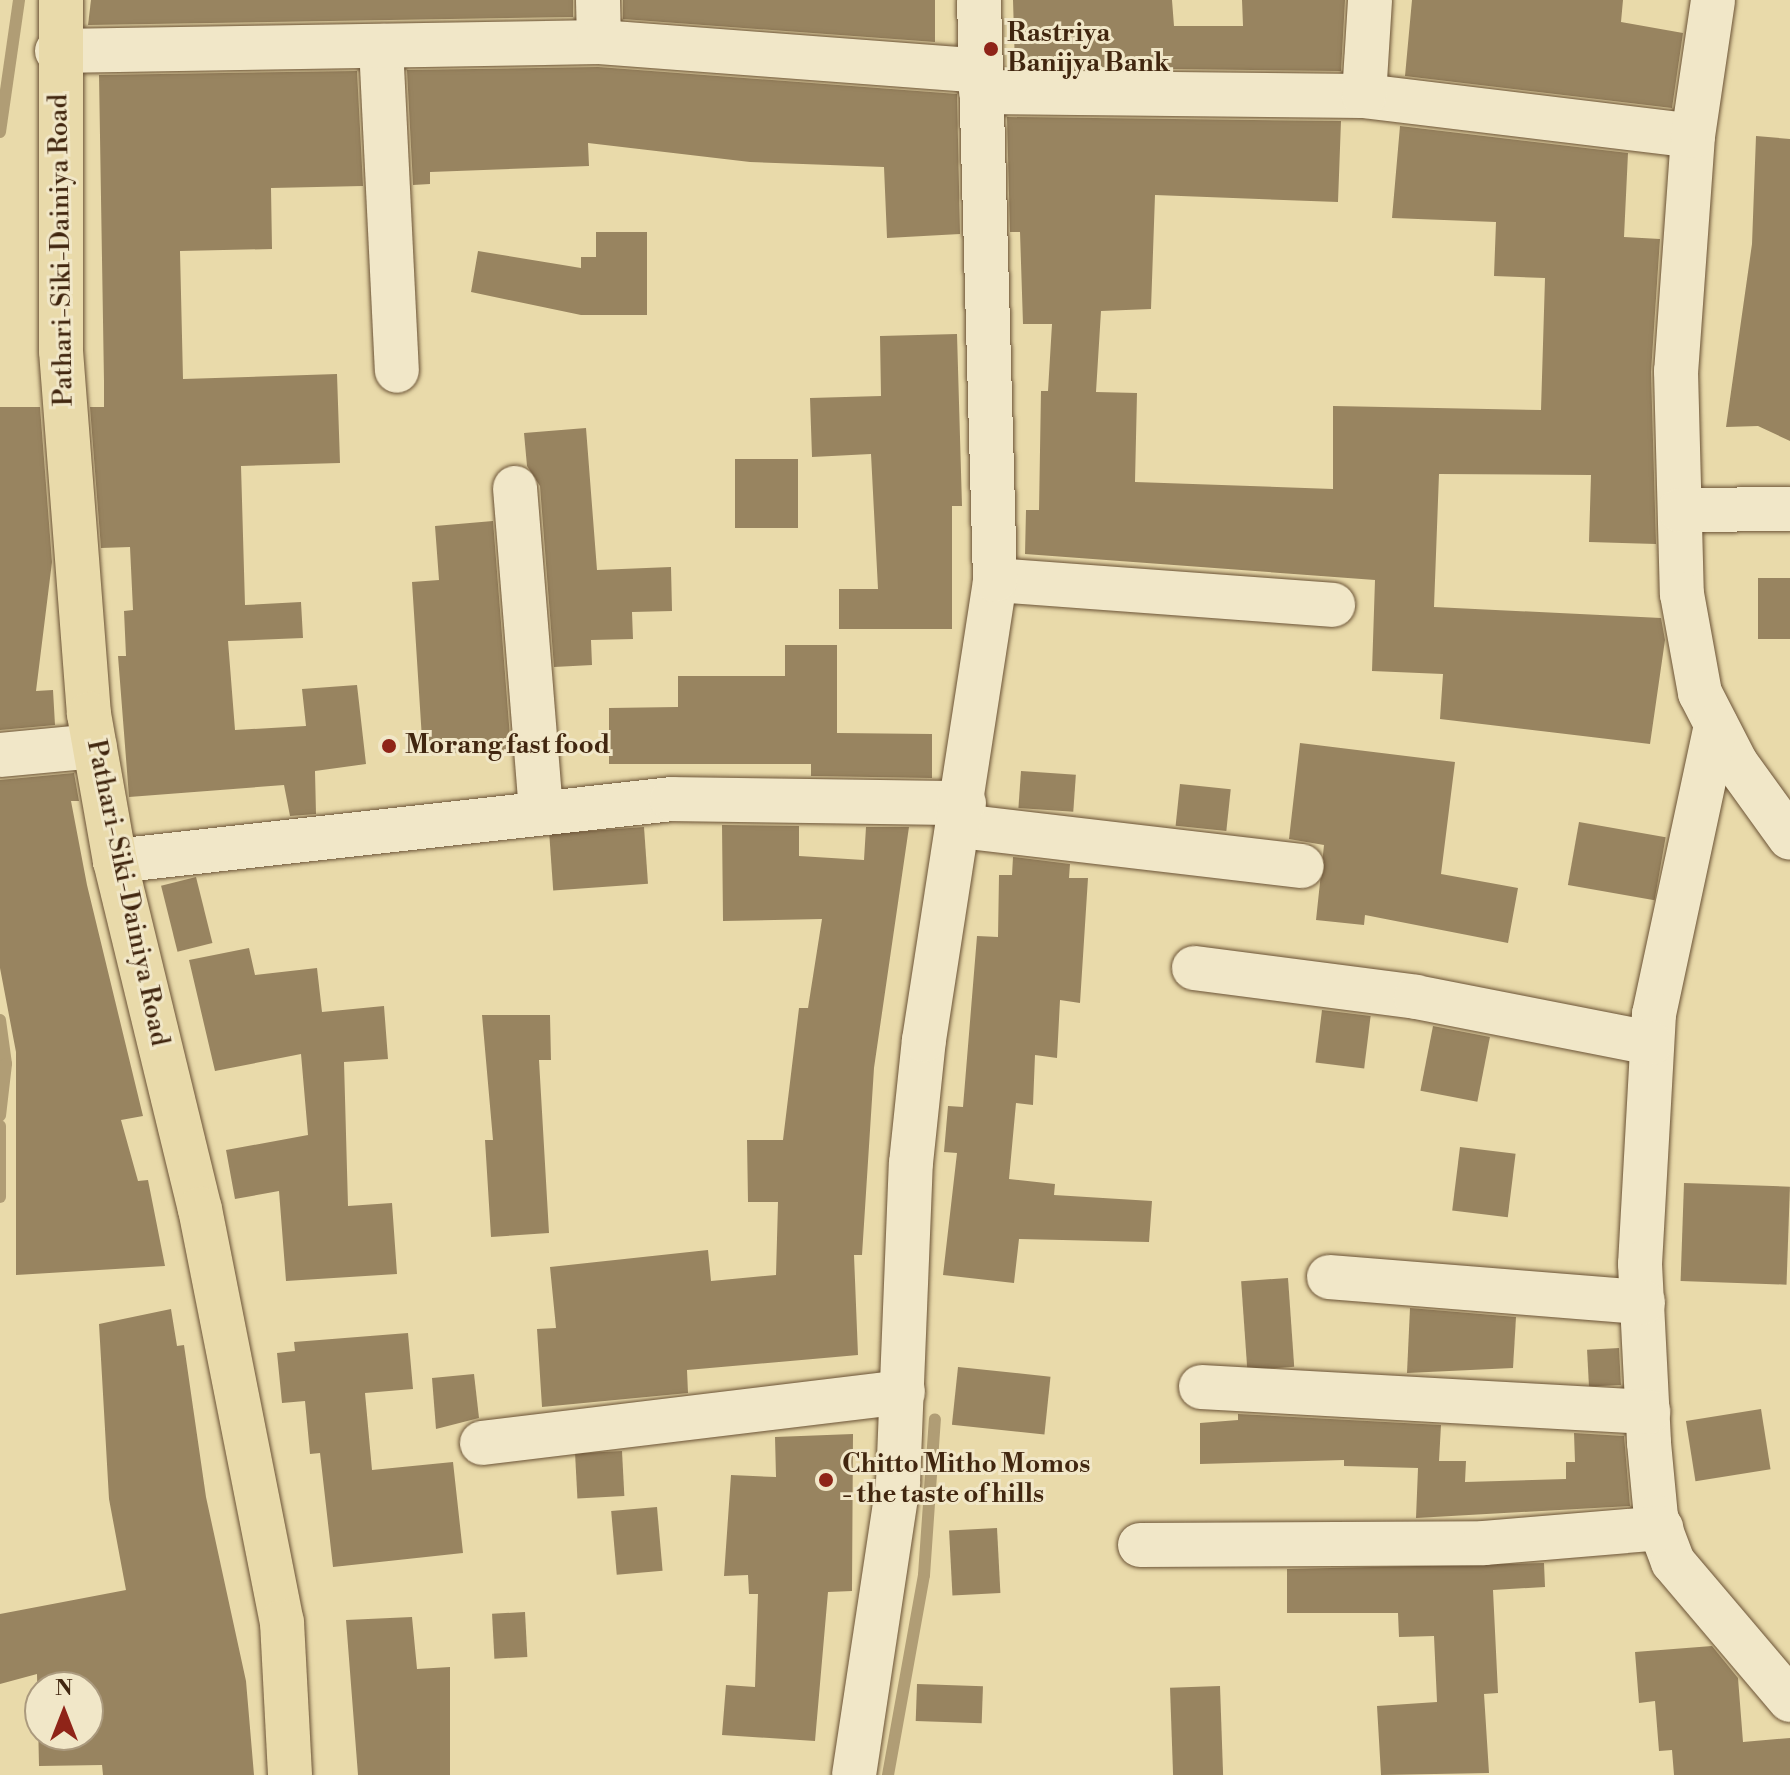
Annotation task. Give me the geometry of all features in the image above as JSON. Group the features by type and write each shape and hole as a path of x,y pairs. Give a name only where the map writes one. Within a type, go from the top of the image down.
{"main road":[{"name":"Pathari-Siki-Dainiya Road","path":"61,0 57,51 61,351 95,746 115,861 200,1209 282,1622 290,1775"}],"street":[{"path":"854,1775 890,1545 903,1392 911,1163 995,580 979,0"},
{"path":"1364,96 1370,0"},
{"path":"1713,0 1693,136 1676,371 1682,594 1700,693 1716,725 1790,838"},
{"path":"57,51 381,46 598,21 981,81 1364,96 1693,136"},
{"path":"381,46 397,371"},
{"path":"515,488 541,812"},
{"path":"1680,510 1790,509"},
{"path":"995,580 1333,605"},
{"path":"1716,725 1679,876 1651,1043 1643,1302 1648,1412 1661,1528 1673,1562 1790,1700"},
{"path":"0,755 95,746"},
{"path":"115,861 672,799 962,814 1302,866"},
{"path":"1194,968 1416,997 1651,1043"},
{"path":"1329,1277 1643,1302"},
{"path":"1201,1387 1648,1412"},
{"path":"482,1443 903,1392"},
{"path":"1140,1545 1484,1543 1661,1528"}],"building":[{"path":"91,0 573,0 573,17 88,25"},
{"path":"623,0 935,0 935,42 623,19"},
{"path":"1013,0 1172,0 1174,26 1243,26 1242,0 1345,0 1341,71 1015,67"},
{"path":"1412,0 1623,0 1621,22 1683,33 1672,108 1405,76"},
{"path":"598,67 957,94 960,234 887,238 884,167 750,162 588,143 589,166 430,172 430,184 413,185 407,70"},
{"path":"357,71 363,186 271,188 272,249 180,251 183,379 337,374 340,463 241,466 245,605 301,602 303,638 228,641 235,730 306,726 302,689 357,685 366,764 315,771 316,814 290,816 284,785 129,797 118,656 126,656 124,611 133,610 130,547 101,548 90,407 104,407 99,75"},
{"path":"1007,117 1341,121 1338,202 1155,195 1151,309 1101,311 1096,392 1137,393 1135,482 1333,489 1333,406 1541,410 1545,278 1494,276 1496,222 1392,218 1400,126 1628,153 1624,237 1660,239 1651,372 1656,544 1589,542 1591,475 1439,474 1434,607 1661,618 1665,640 1650,744 1440,719 1443,674 1372,671 1375,580 1025,554 1026,510 1039,510 1041,391 1048,391 1052,324 1023,324 1020,232 1010,232"},
{"path":"1756,136 1790,139 1790,441 1758,426 1726,427 1752,244"},
{"path":"596,232 647,232 647,315 581,315 471,292 478,251 581,268 581,257 596,257"},
{"path":"957,334 962,506 952,506 952,629 839,629 839,589 878,589 871,454 812,457 810,398 881,396 880,336"},
{"path":"0,407 40,407 52,562 36,691 53,690 55,725 0,730"},
{"path":"586,428 597,570 671,567 672,611 632,612 633,639 591,640 592,665 554,667 540,486 527,466 524,433"},
{"path":"735,459 798,459 798,528 735,528"},
{"path":"493,521 511,750 423,755 412,582 439,580 435,526"},
{"path":"1758,578 1790,578 1790,639 1758,639"},
{"path":"785,645 837,645 837,733 932,734 932,778 811,776 811,764 609,764 609,708 678,707 678,676 785,676"},
{"path":"1300,743 1455,762 1441,874 1518,888 1508,943 1365,915 1364,925 1316,920 1324,845 1289,839"},
{"path":"1021,771 1076,775 1073,812 1018,808"},
{"path":"74,773 79,801 71,801 87,885 143,1116 121,1120 138,1181 148,1180 165,1266 16,1275 16,1052 0,968 0,780"},
{"path":"1180,784 1231,789 1226,831 1176,826"},
{"path":"1579,822 1666,837 1655,900 1568,885"},
{"path":"722,825 799,826 799,856 864,860 866,827 909,827 874,1068 862,1255 854,1255 858,1355 687,1370 688,1393 542,1407 537,1329 556,1328 550,1267 708,1250 711,1281 776,1275 778,1202 748,1202 747,1140 783,1140 799,1008 808,1008 822,919 723,921"},
{"path":"644,827 648,884 553,890 549,834"},
{"path":"1013,857 1070,864 1069,878 1088,878 1080,1003 1060,1000 1057,1058 1035,1055 1033,1105 1016,1103 1009,1179 1055,1184 1054,1195 1152,1201 1149,1242 1019,1239 1014,1283 943,1275 957,1153 944,1152 948,1106 963,1107 977,936 998,937 999,875 1012,875"},
{"path":"196,877 212,943 178,952 161,886"},
{"path":"249,948 255,975 317,968 322,1012 384,1006 388,1059 344,1062 348,1206 392,1203 397,1274 286,1281 279,1191 235,1199 226,1150 308,1135 301,1054 215,1071 189,960"},
{"path":"1322,1010 1371,1016 1364,1069 1316,1063"},
{"path":"482,1015 550,1015 551,1060 539,1060 549,1233 491,1237 485,1140 493,1140"},
{"path":"1433,1026 1490,1037 1477,1102 1420,1091"},
{"path":"1460,1147 1516,1154 1508,1217 1452,1211"},
{"path":"1684,1183 1790,1187 1787,1285 1681,1281"},
{"path":"1288,1278 1294,1367 1247,1370 1241,1281"},
{"path":"1410,1308 1516,1317 1513,1368 1407,1373"},
{"path":"171,1309 177,1346 184,1345 206,1497 246,1681 254,1775 103,1775 102,1765 39,1766 39,1751 104,1751 104,1671 24,1671 24,1678 0,1684 0,1614 126,1590 109,1499 99,1324"},
{"path":"408,1333 413,1389 365,1393 372,1470 453,1462 463,1553 333,1567 320,1453 310,1454 305,1401 282,1403 277,1353 295,1351 294,1342"},
{"path":"1619,1348 1621,1385 1589,1387 1587,1350"},
{"path":"958,1367 1050,1377 1044,1434 952,1425"},
{"path":"474,1374 479,1418 436,1429 432,1378"},
{"path":"1761,1409 1771,1469 1695,1481 1686,1421"},
{"path":"1238,1414 1441,1425 1439,1461 1466,1461 1465,1482 1566,1479 1566,1462 1575,1462 1574,1433 1624,1436 1630,1506 1416,1518 1418,1468 1344,1466 1344,1460 1200,1464 1200,1423 1238,1420"},
{"path":"853,1434 852,1591 828,1592 815,1741 722,1735 726,1685 755,1687 758,1594 749,1594 748,1575 724,1576 731,1475 776,1477 775,1437"},
{"path":"622,1451 624,1496 577,1498 575,1453"},
{"path":"657,1507 663,1571 617,1575 611,1511"},
{"path":"997,1528 1000,1593 952,1595 949,1531"},
{"path":"1544,1563 1545,1587 1493,1590 1498,1693 1484,1694 1489,1773 1381,1775 1377,1706 1437,1702 1434,1636 1399,1637 1398,1613 1287,1613 1287,1569"},
{"path":"525,1612 527,1657 494,1659 492,1614"},
{"path":"412,1617 417,1669 450,1667 450,1775 358,1775 346,1620"},
{"path":"1712,1646 1738,1678 1743,1742 1790,1738 1790,1775 1674,1775 1672,1750 1659,1751 1655,1701 1639,1703 1635,1652"},
{"path":"917,1684 983,1686 982,1723 916,1721"},
{"path":"1220,1686 1223,1775 1173,1775 1170,1688"}],"waterway":[{"path":"0,132 19,0"},
{"path":"0,1020 6,1064 0,1116"},
{"path":"0,1126 0,1197"},
{"path":"888,1775 924,1575 935,1419"}],"place":[{"name":"Rastriya Banijya Bank","path":"991,49"},
{"name":"Morang fast food","path":"389,746"},
{"name":"Chitto Mitho Momos - the taste of hills","path":"826,1480"}]}
